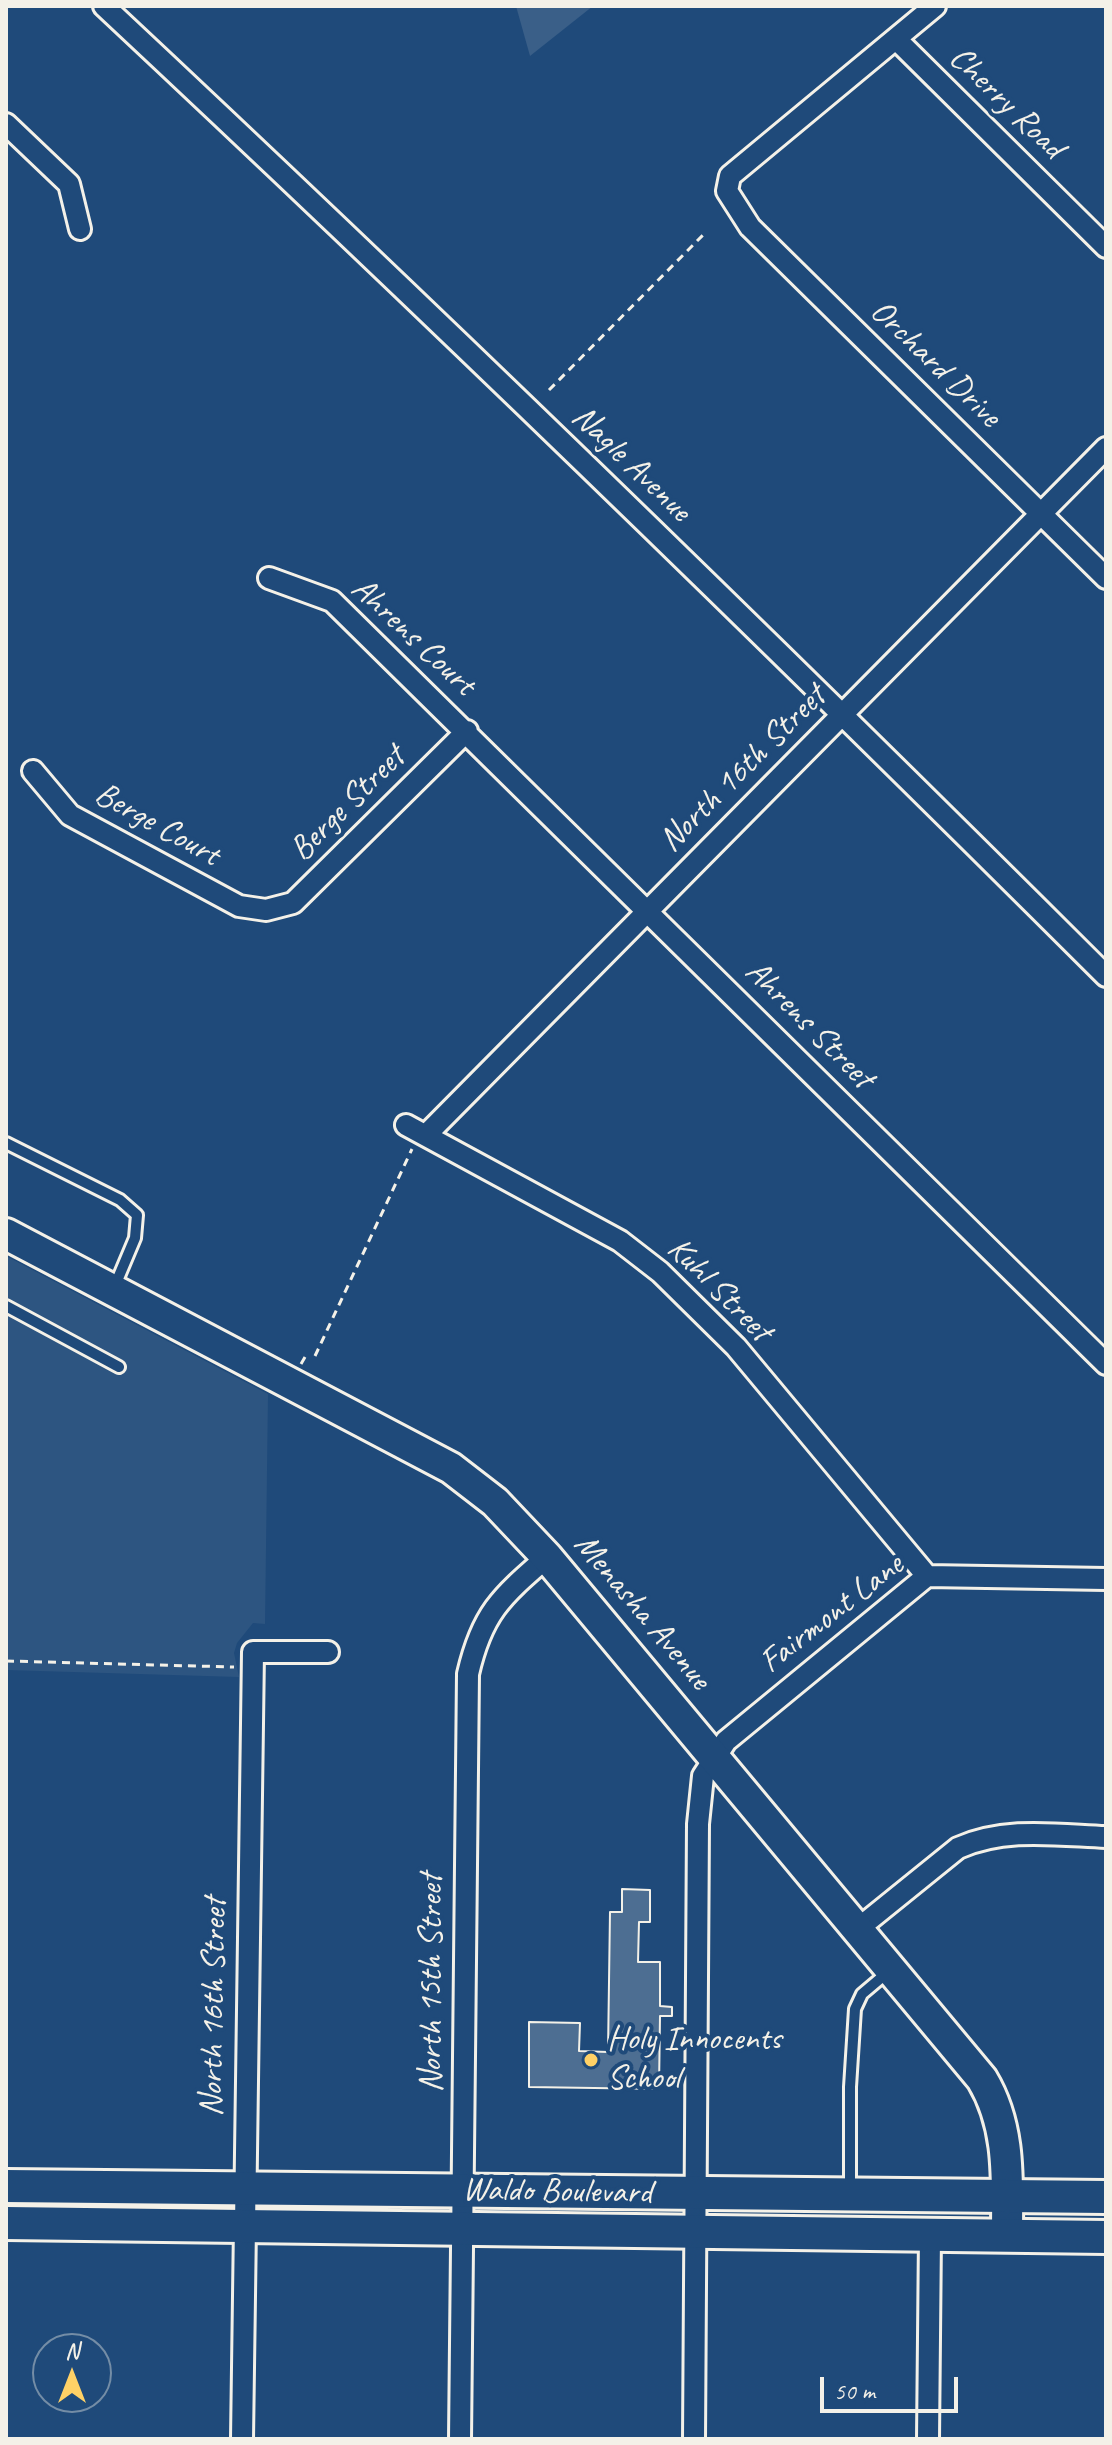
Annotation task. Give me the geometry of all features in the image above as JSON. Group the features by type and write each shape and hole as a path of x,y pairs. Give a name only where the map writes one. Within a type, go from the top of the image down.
{"main road":[{"name":"Waldo Boulevard","path":"6,2186 1106,2197"},
{"name":"Waldo Boulevard","path":"6,2223 1106,2237"}],"street":[{"name":"Nagle Avenue","path":"104,6 362,247 843,714 1106,976"},
{"path":"896,39 935,6"},
{"name":"Orchard Drive","path":"896,39 730,176 727,191 750,227 1106,578"},
{"name":"Cherry Road","path":"896,39 1106,247"},
{"path":"6,124 69,184 80,229"},
{"name":"North 16th Street","path":"419,1142 1106,448"},
{"name":"Ahrens Court","path":"269,578 332,601 467,731"},
{"name":"Berge Street","path":"266,910 293,903 467,731"},
{"name":"Ahrens Street","path":"467,731 1106,1364"},
{"name":"Berge Court","path":"33,771 70,815 239,906 266,910"},
{"name":"Kuhl Street","path":"406,1125 419,1142 620,1241 660,1272 736,1347 927,1576"},
{"name":"Menasha Avenue","path":"6,1234 451,1468 495,1502 547,1557 966,2056 991,2094 1003,2129 1007,2235"},
{"name":"North 15th Street","path":"460,2439 468,1674 476,1639 490,1613 547,1557"},
{"name":"Fairmont Lane","path":"714,1756 741,1727 927,1576 1106,1579"},
{"name":"North 16th Street","path":"242,2439 243,2187 253,1652 328,1652"},
{"path":"694,2439 699,1806 703,1776 714,1756"},
{"path":"859,1928 958,1848 977,1840 1026,1833 1106,1837"},
{"path":"928,2439 930,2235"}],"lane":[{"path":"6,1143 120,1200 137,1215 135,1238 113,1290"},
{"path":"6,1306 119,1367"},
{"path":"850,2195 850,2087 855,2009 862,1994 893,1968"}],"path":[{"path":"549,390 704,234"},
{"path":"315,1356 419,1142"},
{"path":"301,1364 308,1352"},
{"path":"6,1661 236,1667"}],"shaded area":[{"path":"516,6 593,6 530,56"},
{"path":"6,1256 268,1394 265,1624 253,1623 237,1643 234,1653 239,1677 6,1670"}],"building":[{"path":"622,1889 650,1890 650,1922 639,1922 638,1962 660,1962 660,2006 672,2007 672,2016 660,2016 659,2089 529,2087 529,2022 580,2023 579,2051 608,2052 610,1912 622,1912"}],"place":[{"name":"Holy Innocents School","path":"591,2060"}]}
